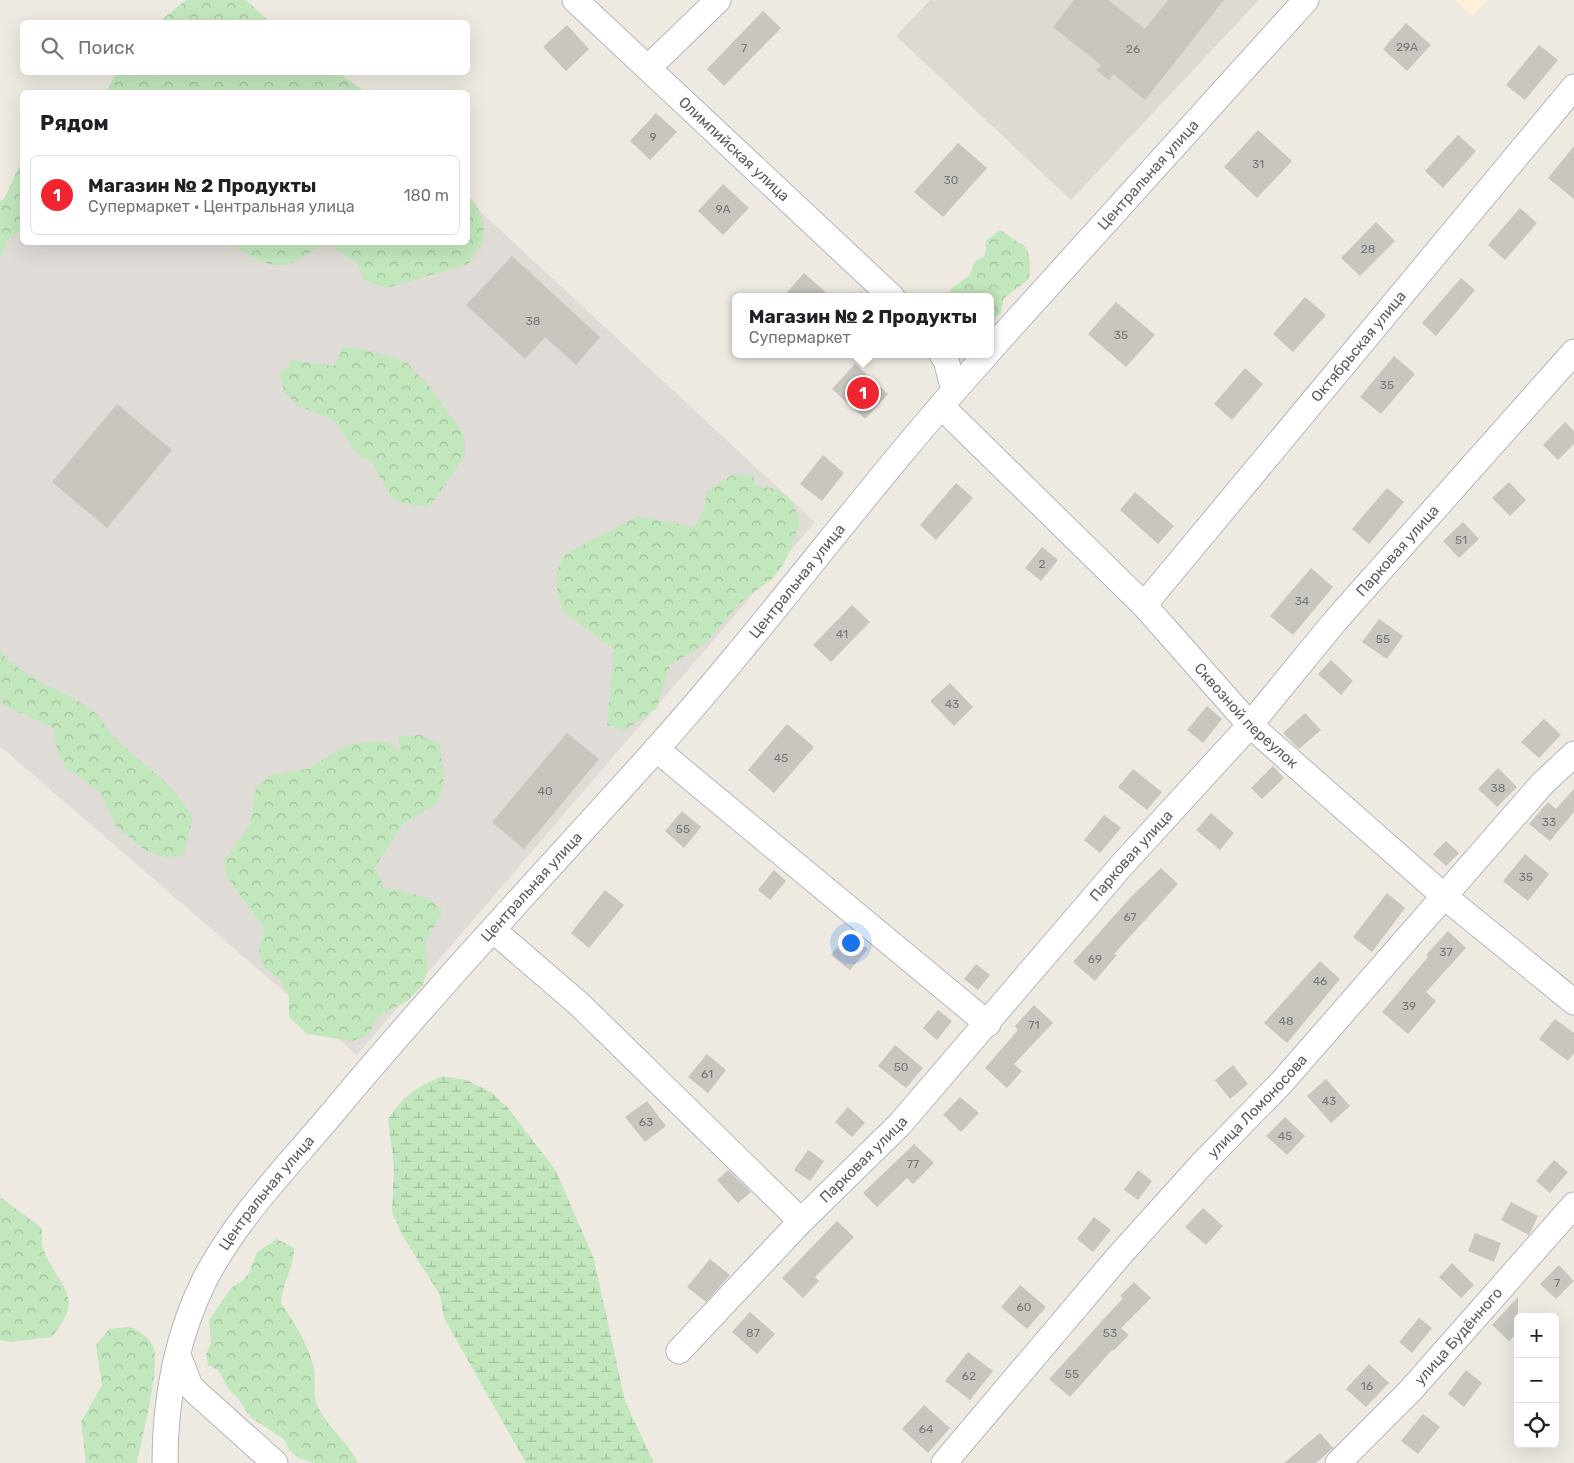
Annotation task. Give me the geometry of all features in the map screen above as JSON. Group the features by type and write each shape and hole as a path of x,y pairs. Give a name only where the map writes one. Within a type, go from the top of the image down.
{"street":[{"name":"Олимпийская улица","path":"575,0 888,293"},
{"path":"648,68 718,0"},
{"name":"Центральная улица","path":"994,346 1306,0"},
{"name":"Октябрьская улица","path":"1144,605 1574,87"},
{"name":"Парковая улица","path":"679,1351 802,1221 900,1124 988,1024 1121,866 1250,725 1336,620 1574,352"},
{"path":"945,358 947,399"},
{"name":"Центральная улица","path":"165,1463 170,1395 178,1355 188,1320 206,1277 237,1228 348,1094 656,749 947,399 983,358"},
{"name":"Сквозной переулок","path":"947,399 1144,605 1250,725 1445,897 1574,1002"},
{"path":"656,749 988,1024"},
{"name":"улица Ломоносова","path":"944,1463 1119,1256 1202,1164 1282,1082 1542,784 1574,754"},
{"path":"493,930 579,1004 802,1221"},
{"name":"улица Будённого","path":"1338,1463 1411,1390 1574,1205"},
{"path":"178,1355 190,1386 275,1463"}],"shaded area":[{"path":"930,0 1259,0 1071,200 896,36"},
{"path":"1455,0 1487,0 1472,16"},
{"path":"470,202 815,522 357,1055 0,746 0,230 20,208 20,245 470,245"}],"green space":[{"path":"186,0 246,0 268,20 161,20"},
{"path":"115,75 342,75 362,90 107,90"},
{"path":"20,165 20,231 9,239 0,258 0,201 4,199"},
{"path":"470,198 476,204 484,225 483,243 468,264 387,288 364,280 357,263 329,245 470,245"},
{"path":"1000,230 1005,232 1028,251 1030,268 1029,279 1004,298 1001,313 994,319 994,293 950,293 951,289 969,276 975,261 985,256 986,241"},
{"path":"234,245 322,245 299,259 283,265 265,263 239,250"},
{"path":"344,347 363,349 405,361 430,387 464,435 465,456 430,506 412,506 392,498 372,463 356,452 334,420 299,406 284,392 280,374 293,360 334,366"},
{"path":"734,474 753,476 757,486 777,489 793,502 800,523 785,562 773,578 741,602 706,643 670,665 657,708 624,731 607,725 614,649 563,611 557,590 557,571 564,555 638,516 694,527 704,510 707,491"},
{"path":"0,651 30,676 92,709 118,741 177,794 193,817 184,855 166,858 146,851 116,826 100,792 67,769 57,751 54,728 5,706 0,700"},
{"path":"420,735 440,744 444,785 436,804 403,824 375,867 384,887 429,898 443,911 425,943 428,965 423,985 407,1001 377,1017 369,1035 352,1041 307,1034 289,1017 289,996 280,980 263,966 259,949 265,929 227,877 224,860 250,825 256,788 270,775 308,769 345,746 365,742 386,741 400,752 399,736"},
{"path":"442,1076 466,1080 491,1092 508,1108 556,1171 594,1259 625,1401 654,1463 526,1463 444,1318 440,1295 402,1235 392,1212 394,1166 388,1119 400,1103 411,1093"},
{"path":"0,1197 42,1228 43,1249 67,1293 69,1302 67,1312 52,1337 11,1342 0,1340"},
{"path":"277,1239 294,1248 281,1303 309,1351 314,1369 316,1402 322,1415 349,1448 358,1463 315,1463 299,1458 289,1450 284,1439 250,1417 238,1398 229,1390 218,1370 208,1365 206,1354 211,1343 209,1320 231,1288 242,1281 249,1273 257,1252"},
{"path":"130,1327 140,1332 149,1340 155,1354 153,1384 137,1463 86,1463 81,1422 102,1385 96,1345 109,1329"}],"building":[{"path":"1074,0 1108,0 1145,29 1168,0 1224,0 1145,100 1113,74 1109,80 1096,70 1101,65 1053,27"},
{"path":"763,11 781,28 724,86 707,69"},
{"path":"1406,23 1431,45 1407,71 1383,49"},
{"path":"567,25 589,49 566,71 543,47"},
{"path":"1539,45 1558,60 1525,100 1506,85"},
{"path":"656,113 677,132 650,160 630,141"},
{"path":"1258,130 1292,161 1257,198 1224,167"},
{"path":"1458,135 1476,151 1443,188 1425,171"},
{"path":"958,143 987,168 943,217 914,192"},
{"path":"1574,146 1574,199 1548,178"},
{"path":"723,184 749,208 723,235 698,211"},
{"path":"1520,208 1537,223 1505,260 1488,245"},
{"path":"1376,222 1395,241 1360,276 1341,258"},
{"path":"512,256 600,337 576,365 545,337 525,359 466,305"},
{"path":"804,273 826,293 786,293"},
{"path":"1461,278 1475,290 1436,336 1422,323"},
{"path":"1305,297 1326,315 1293,352 1273,334"},
{"path":"1116,302 1155,335 1126,367 1088,334"},
{"path":"1394,356 1415,374 1381,414 1360,397"},
{"path":"855,364 888,394 865,419 832,389"},
{"path":"1245,368 1263,384 1232,420 1214,404"},
{"path":"117,404 172,450 107,528 52,482"},
{"path":"1565,422 1574,431 1574,444 1558,460 1543,445"},
{"path":"823,455 844,473 822,501 800,484"},
{"path":"1509,482 1526,500 1510,516 1492,498"},
{"path":"956,483 973,498 936,540 920,525"},
{"path":"1387,488 1404,502 1369,544 1352,529"},
{"path":"1135,492 1174,526 1158,544 1120,510"},
{"path":"1463,522 1479,539 1459,558 1443,541"},
{"path":"1042,547 1058,560 1041,581 1025,568"},
{"path":"1311,568 1333,587 1293,635 1270,616"},
{"path":"852,605 870,622 831,662 813,645"},
{"path":"1379,619 1403,636 1387,659 1362,642"},
{"path":"1331,660 1353,681 1341,695 1318,674"},
{"path":"950,683 973,707 954,726 930,701"},
{"path":"1207,706 1222,719 1203,743 1187,730"},
{"path":"1305,713 1321,730 1299,749 1283,733"},
{"path":"1544,719 1561,735 1539,758 1521,742"},
{"path":"787,724 814,747 774,793 748,770"},
{"path":"567,733 599,759 524,849 492,822"},
{"path":"1273,766 1284,778 1262,799 1251,788"},
{"path":"1498,768 1517,787 1497,807 1478,789"},
{"path":"1133,769 1162,792 1147,810 1118,787"},
{"path":"1574,789 1574,812 1550,841 1529,824 1548,802 1556,809"},
{"path":"682,811 701,827 684,848 665,831"},
{"path":"1211,813 1234,833 1220,850 1196,830"},
{"path":"1104,815 1121,828 1100,853 1084,840"},
{"path":"1446,841 1459,853 1446,866 1433,854"},
{"path":"1525,854 1549,874 1528,901 1503,881"},
{"path":"1161,868 1178,884 1114,954 1117,955 1095,981 1073,962 1130,898"},
{"path":"774,870 786,881 770,900 758,890"},
{"path":"605,890 624,905 589,948 571,933"},
{"path":"1387,893 1405,908 1372,952 1353,937"},
{"path":"1448,931 1466,948 1426,992 1436,1001 1408,1034 1382,1012 1428,957 1426,955"},
{"path":"848,933 868,949 850,970 831,955"},
{"path":"1320,961 1340,979 1287,1043 1264,1023"},
{"path":"976,964 990,975 978,990 964,979"},
{"path":"1034,1005 1053,1023 1014,1064 1022,1071 1007,1088 985,1068 1018,1030 1015,1026"},
{"path":"938,1010 952,1021 937,1040 923,1028"},
{"path":"1555,1019 1574,1033 1574,1053 1568,1061 1539,1039"},
{"path":"895,1045 923,1068 906,1088 878,1066"},
{"path":"707,1054 726,1070 708,1093 688,1077"},
{"path":"1233,1065 1248,1084 1230,1099 1215,1080"},
{"path":"1326,1079 1350,1106 1331,1123 1307,1096"},
{"path":"960,1097 979,1113 961,1132 943,1115"},
{"path":"647,1101 666,1126 645,1142 625,1117"},
{"path":"848,1107 865,1123 852,1137 835,1122"},
{"path":"1285,1117 1305,1136 1287,1155 1266,1136"},
{"path":"914,1144 934,1163 913,1184 907,1178 877,1207 863,1193"},
{"path":"808,1150 824,1161 810,1181 794,1170"},
{"path":"1554,1160 1568,1172 1550,1193 1536,1181"},
{"path":"728,1170 751,1192 738,1203 717,1180"},
{"path":"1138,1170 1152,1181 1138,1200 1124,1190"},
{"path":"1511,1202 1538,1216 1529,1235 1501,1220"},
{"path":"1203,1208 1223,1226 1206,1245 1185,1227"},
{"path":"1094,1217 1111,1230 1093,1252 1077,1239"},
{"path":"837,1221 854,1237 815,1277 819,1281 803,1298 782,1278"},
{"path":"1475,1233 1501,1243 1494,1262 1468,1251"},
{"path":"710,1259 730,1275 706,1302 687,1287"},
{"path":"1452,1263 1474,1285 1461,1298 1439,1277"},
{"path":"1559,1265 1574,1281 1556,1299 1540,1284"},
{"path":"1134,1282 1151,1298 1121,1328 1129,1335 1112,1350 1070,1397 1049,1379 1123,1298 1120,1296"},
{"path":"1020,1285 1046,1307 1027,1329 1001,1307"},
{"path":"1518,1297 1518,1313 1514,1313 1514,1336 1509,1341 1492,1325"},
{"path":"750,1312 775,1334 757,1354 732,1332"},
{"path":"1419,1318 1432,1328 1412,1353 1399,1342"},
{"path":"968,1352 993,1371 970,1400 945,1381"},
{"path":"1369,1364 1389,1383 1366,1407 1346,1389"},
{"path":"1466,1370 1482,1383 1464,1407 1448,1394"},
{"path":"924,1405 950,1428 928,1453 902,1429"},
{"path":"1423,1414 1440,1427 1418,1454 1401,1441"},
{"path":"1320,1433 1333,1448 1316,1463 1284,1463"}],"place":[{"name":"Магазин № 2 Продукты","path":"863,393"}]}
